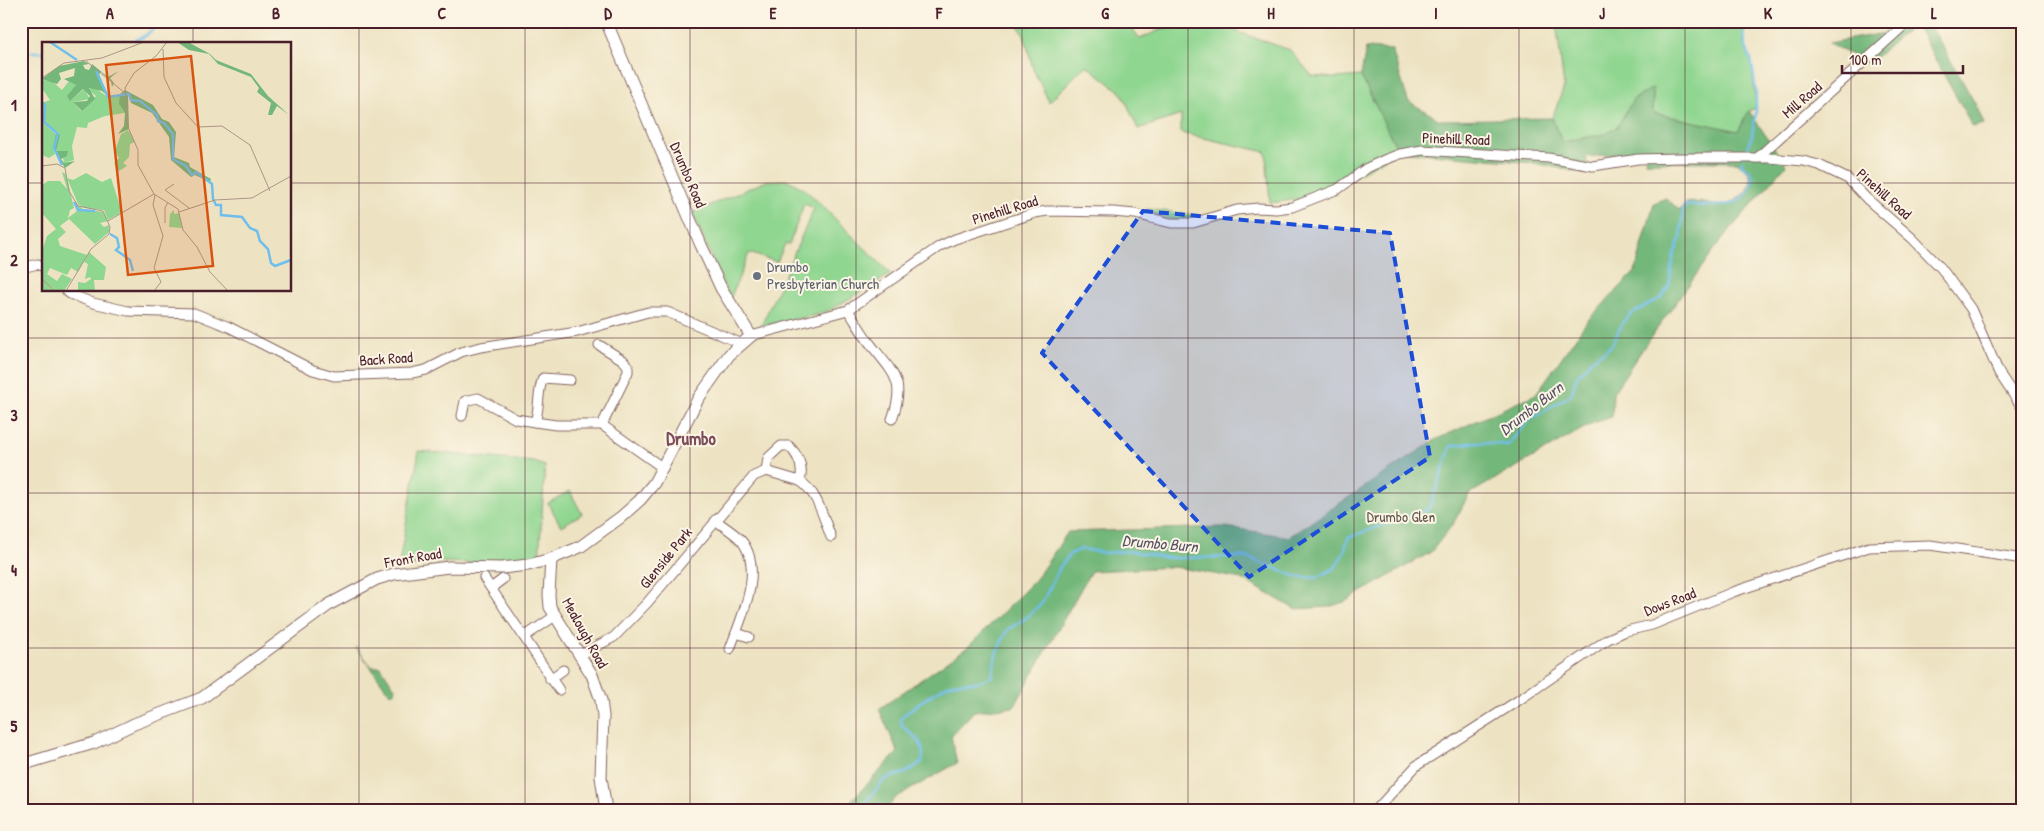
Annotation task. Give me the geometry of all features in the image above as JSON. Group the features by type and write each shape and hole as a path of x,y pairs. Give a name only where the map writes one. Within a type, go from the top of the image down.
{"street":[{"name":"Drumbo Road","path":"606,21 701,245 721,288 751,336"},
{"name":"Mill Road","path":"1753,158 1909,21"},
{"name":"Pinehill Road","path":"751,336 848,310 940,246 1035,213 1047,211 1128,213 1171,223 1193,223 1237,210 1276,209 1292,206 1338,189 1367,168 1384,160 1400,154 1422,150 1548,158 1593,166 1638,160 1753,158 1803,161 1848,179 1867,199 1912,238 1944,271 1971,309 2000,373 2023,409"},
{"path":"21,268 38,264 42,265"},
{"name":"Back Road","path":"67,291 93,303 128,311 194,313 229,327 313,370 334,376 412,373 426,370 461,352 481,346 578,332 648,312 667,312 740,343"},
{"path":"848,310 871,345 894,374 898,383 898,395 892,419"},
{"name":"Front Road","path":"21,765 94,743 134,724 202,698 330,604 377,580 394,574 436,568 502,568 528,565 551,559 580,547 621,517 640,500 654,483 698,399 729,354 740,343 751,336"},
{"path":"599,345 623,360 628,366 628,372 602,425"},
{"path":"535,422 538,414 539,388 543,378 570,380"},
{"path":"462,416 465,401 478,398 516,419 556,425 602,425 663,468"},
{"path":"800,481 801,464 795,452 789,446 781,446 768,458 766,471 800,481 809,487 814,494 831,537"},
{"name":"Glenside Park","path":"580,654 614,637 647,603 754,476 766,471"},
{"path":"715,520 739,539 752,566 747,604 730,648"},
{"name":"Dows Road","path":"1376,810 1416,766 1519,700 1608,639 1626,632 1652,625 1733,592 1869,547 1930,545 2023,559"},
{"name":"Mealough Road","path":"551,559 550,607 592,675 601,700 603,716 601,777 606,810"},
{"path":"484,578 559,690"},
{"path":"491,588 503,579"},
{"path":"524,637 555,616"},
{"path":"736,633 749,637"},
{"path":"550,679 563,670"}],"highlighted area":[{"path":"1143,211 1390,233 1430,457 1249,577 1042,353"}],"green space":[{"path":"1014,21 1127,21 1140,39 1179,21 1224,21 1235,31 1290,50 1312,76 1336,78 1361,76 1398,151 1338,186 1300,199 1270,203 1266,152 1181,133 1181,115 1138,129 1122,93 1086,65 1049,102 1033,69 1024,34"},
{"path":"1556,21 1743,21 1745,45 1751,59 1756,108 1749,111 1738,131 1653,113 1653,89 1633,100 1617,127 1606,134 1562,142 1552,118 1564,87"},
{"path":"1899,21 1928,21 1976,105 1984,124 1973,127 1915,23 1868,64 1829,43 1885,33"},
{"name":"Drumbo Glen","path":"1366,48 1392,50 1408,101 1440,120 1552,118 1562,142 1606,134 1617,127 1633,100 1653,88 1653,113 1738,131 1749,111 1786,165 1722,239 1641,351 1613,393 1612,417 1593,423 1469,494 1453,524 1431,552 1344,602 1328,607 1295,609 1242,579 1175,567 1091,571 1014,707 974,711 951,736 957,763 895,798 886,810 842,810 898,752 879,709 968,647 1036,579 1068,532 1225,527 1289,537 1437,439 1536,394 1588,320 1635,272 1654,203 1666,198 1680,211 1683,205 1694,202 1726,205 1743,195 1750,185 1749,173 1738,162 1647,162 1644,151 1586,157 1590,174 1534,163 1398,151 1361,76"},
{"path":"788,180 806,190 891,274 832,309 816,315 761,326 814,208 804,204 789,245 785,244 777,262 749,253 730,299 692,213 766,181"},
{"path":"1146,209 1204,216 1187,220 1174,220 1161,217"},
{"path":"419,451 534,462 545,466 539,560 507,564 440,562 398,569"},
{"path":"570,491 582,514 561,526 548,503"},
{"path":"356,647 372,667 381,667 396,690 390,694"}],"waterway":[{"path":"131,42 145,36 162,21"},
{"name":"Drumbo Burn","path":"1743,21 1745,45 1751,59 1756,91 1756,112 1752,135 1744,156"},
{"path":"29,52 42,52"},
{"name":"Drumbo Burn","path":"859,810 885,779 907,772 922,762 921,745 902,726 901,718 911,709 949,684 977,682 992,676 996,654 1007,630 1026,618 1042,603 1060,567 1070,554 1082,549 1105,553 1129,551 1168,558 1246,557 1295,576 1316,578 1335,568 1344,552 1348,538 1429,509 1451,446 1476,442 1508,445 1528,421 1571,395 1577,376 1591,360 1611,346 1623,322 1631,314 1661,298 1669,286 1674,255 1681,237 1683,207 1688,205 1719,206 1737,202 1750,188 1753,177 1749,170 1741,165 1742,161"}],"place":[{"name":"Drumbo Presbyterian Church","path":"757,276"}],"district":[{"name":"Drumbo","path":"691,439"}]}
